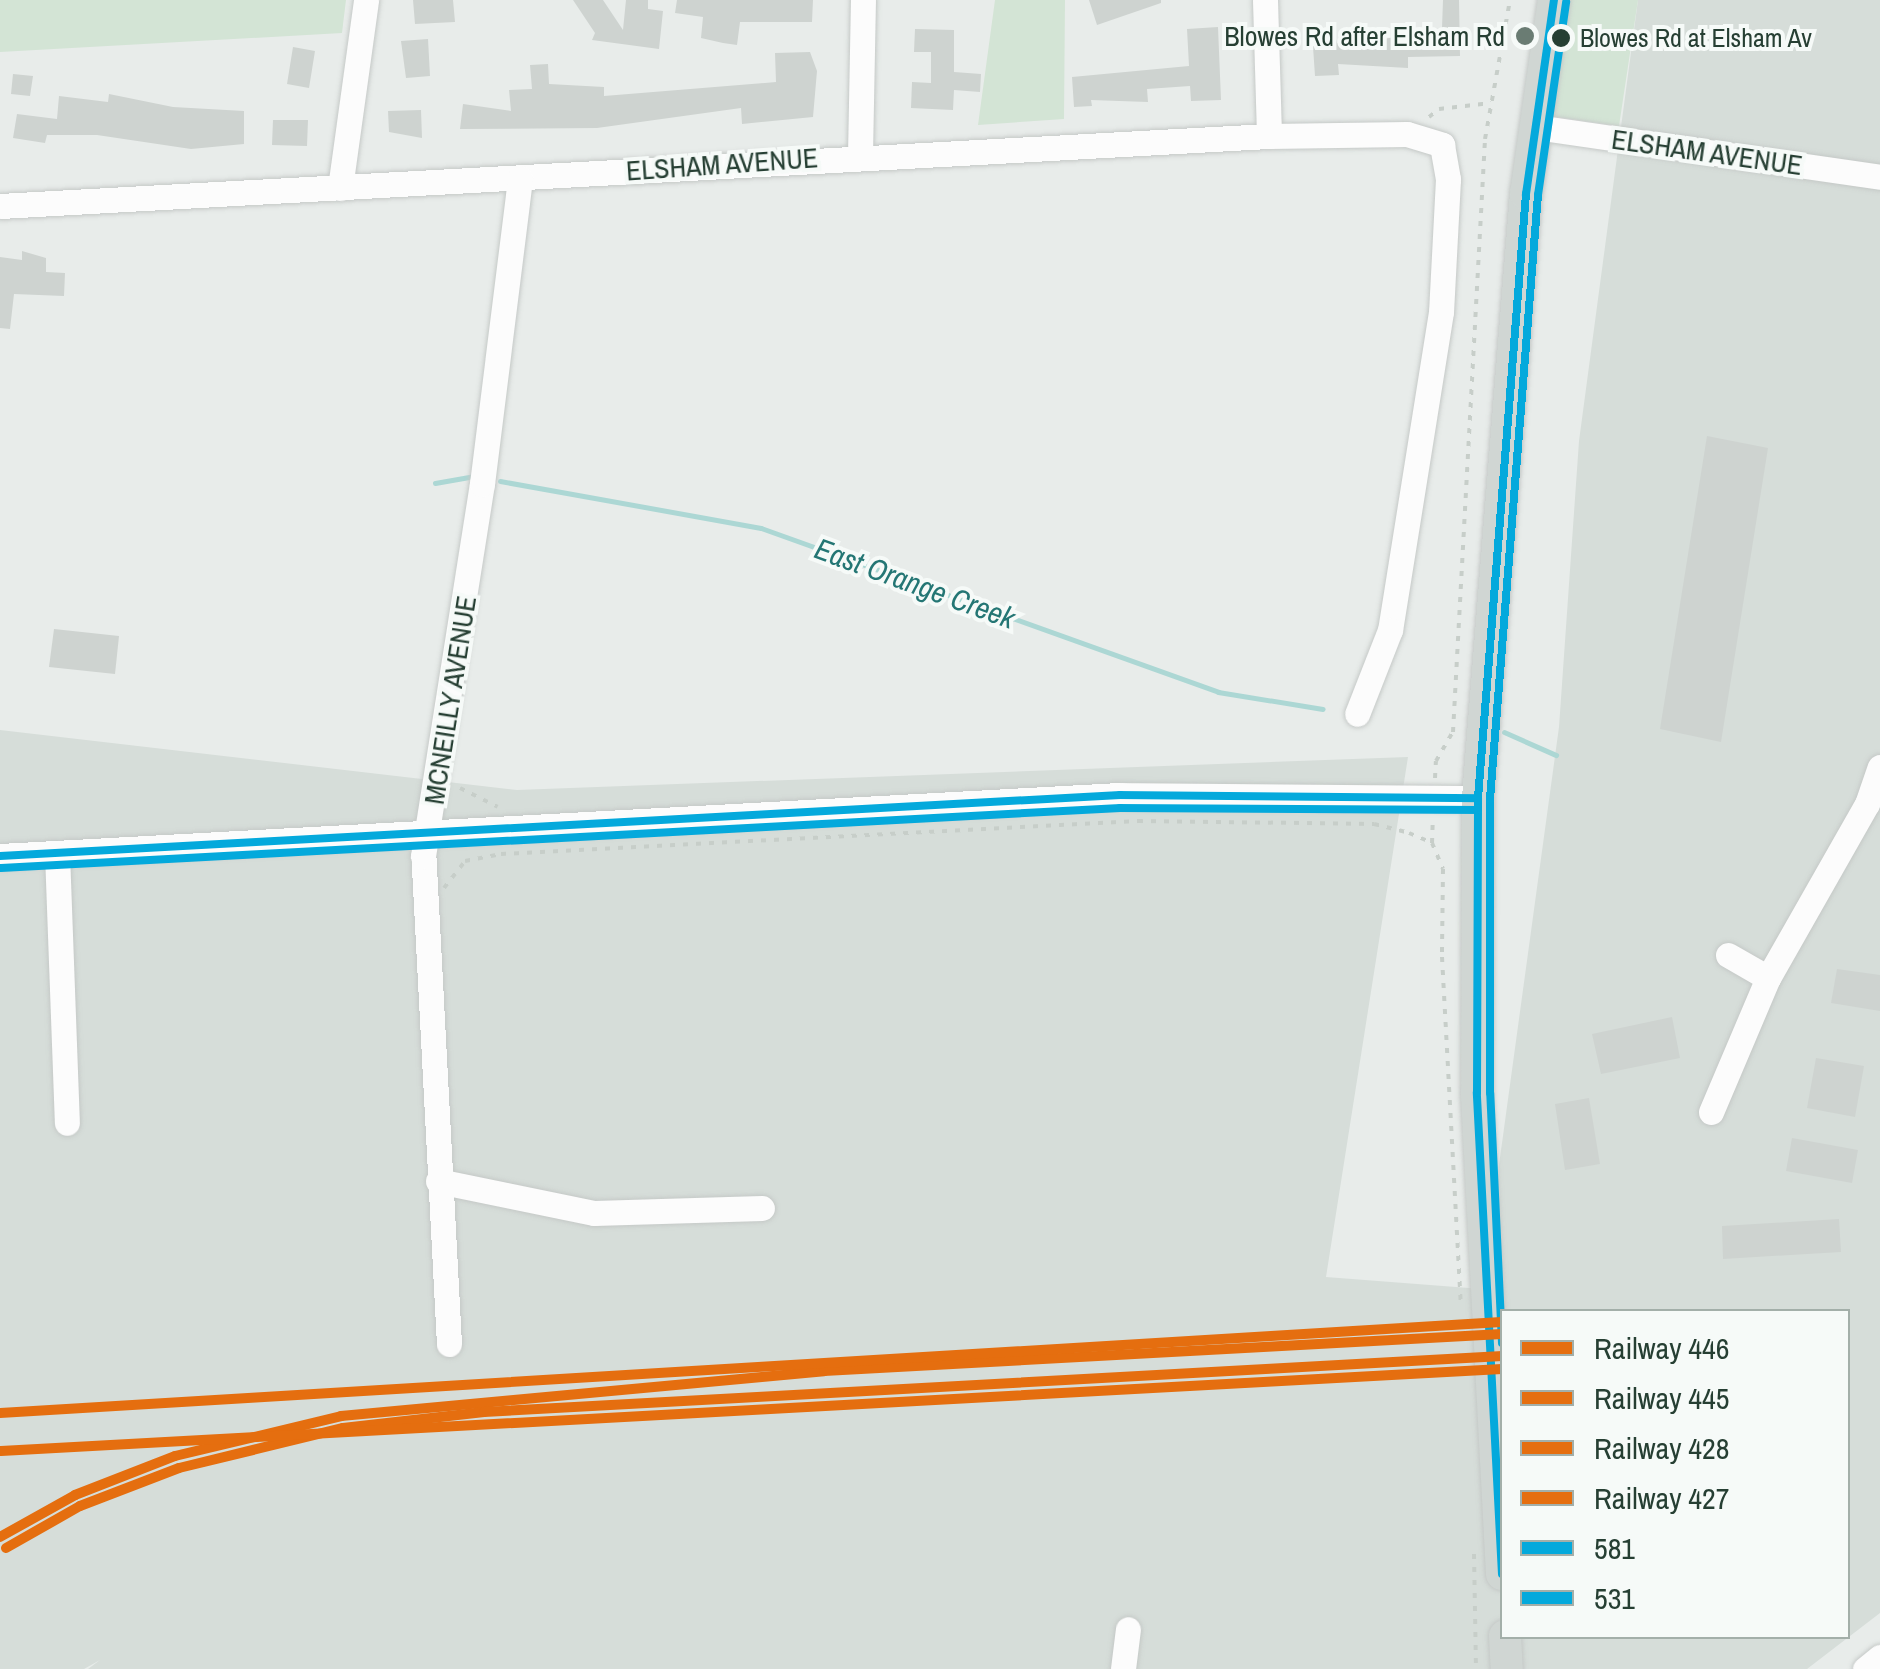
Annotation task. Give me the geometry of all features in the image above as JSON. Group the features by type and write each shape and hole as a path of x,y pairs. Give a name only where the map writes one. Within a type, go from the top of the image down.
{"main road":[{"path":"1500,1526 1493,1360 1475,1299 1478,798 1535,127 1554,0"},
{"path":"1505,1639 1507,1669"}],"street":[{"path":"340,188 366,0"},
{"path":"860,154 864,0"},
{"path":"1265,0 1269,136"},
{"name":"ELSHAM AVENUE","path":"1535,127 1880,177"},
{"name":"ELSHAM AVENUE","path":"0,206 520,178 860,154 1269,136 1407,134 1442,145 1448,179 1441,312 1390,630 1356,714"},
{"name":"MCNEILLY AVENUE","path":"449,1344 424,888 428,833 520,178"},
{"path":"1711,1112 1768,978 1867,804 1880,767"},
{"path":"0,856 1120,794 1478,798"},
{"path":"57,853 67,1123"},
{"path":"1728,955 1768,978"},
{"path":"438,1181 594,1213 762,1208"},
{"path":"1123,1669 1128,1629"},
{"path":"1864,1669 1880,1657"}],"path":[{"path":"1475,1299 1442,957 1444,869 1432,843 1436,762 1452,732 1491,103 1510,0"},
{"path":"1407,134 1439,108 1491,103"},
{"path":"424,888 449,888 465,860 480,856 1138,821 1374,824 1432,843"}],"shaded area":[{"path":"1638,0 1880,0 1880,1613 1850,1636 1850,1309 1500,1309 1500,1639 1846,1639 1807,1669 88,1669 100,1660 84,1669 0,1669 0,730 517,790 1408,757 1326,1277 1482,1289 1559,727 1579,441"}],"green space":[{"path":"0,0 346,0 342,33 0,52"},
{"path":"995,0 1065,0 1064,119 978,125"},
{"path":"1568,0 1638,0 1619,126 1551,116"}],"building":[{"path":"413,0 453,0 455,22 415,24"},
{"path":"573,0 603,0 623,30 626,0 648,0 648,9 663,11 659,49 592,40 595,33"},
{"path":"677,0 813,0 812,22 740,22 737,45 723,43 701,38 703,17 675,13"},
{"path":"1089,0 1161,0 1161,3 1097,25"},
{"path":"1443,0 1459,0 1460,56 1408,57 1408,68 1338,64 1339,75 1315,76 1312,32 1334,31 1337,43 1368,42 1442,28"},
{"path":"1218,27 1221,100 1191,101 1190,86 1147,89 1148,102 1091,100 1092,106 1074,107 1072,77 1189,66 1187,29"},
{"path":"915,29 954,30 954,72 981,74 980,92 954,90 953,110 911,108 912,82 931,83 931,52 914,52"},
{"path":"428,39 430,76 406,78 401,41"},
{"path":"293,47 315,51 309,88 287,84"},
{"path":"810,52 817,71 813,117 742,124 741,108 597,128 460,129 463,104 511,111 509,90 532,89 530,65 548,64 549,84 604,87 604,96 776,82 775,53"},
{"path":"13,74 33,76 30,96 11,94"},
{"path":"109,94 173,107 244,111 244,144 191,149 97,135 47,135 45,143 13,138 17,114 57,119 59,96 108,102"},
{"path":"421,110 422,138 389,132 388,111"},
{"path":"273,120 308,120 307,146 272,145"},
{"path":"22,251 46,258 46,272 65,273 64,296 14,294 10,329 0,328 0,257 22,260"},
{"path":"1707,436 1768,448 1721,742 1660,729"},
{"path":"54,629 119,636 115,674 49,667"},
{"path":"1837,969 1880,975 1880,1011 1831,1003"},
{"path":"1672,1017 1680,1058 1601,1074 1592,1034"},
{"path":"1816,1058 1864,1066 1855,1117 1807,1108"},
{"path":"1589,1098 1600,1164 1565,1170 1555,1104"},
{"path":"1792,1138 1858,1150 1852,1183 1786,1171"},
{"path":"1839,1219 1841,1252 1723,1259 1722,1226"}],"waterway":[{"name":"East Orange Creek","path":"435,483 470,477"},
{"name":"East Orange Creek","path":"500,481 761,528 1218,692 1323,709"},
{"name":"East Orange Creek","path":"1504,732 1556,755"}],"rail line":[{"name":"428","path":"0,1413 1500,1322"},
{"name":"446","path":"0,1537 75,1495 175,1456 341,1416 824,1371 1500,1334"},
{"name":"445","path":"6,1548 80,1506 179,1468 343,1428 484,1412 1500,1356"},
{"name":"427","path":"1,1451 1500,1369"}],"transit line":[{"name":"581","path":"1500,1536 1477,1093 1478,798 1526,194 1554,0"},
{"name":"531","path":"1500,1309 1490,1093 1490,799 1538,195 1566,2"},
{"name":"581","path":"0,856 1120,795 1478,798"},
{"name":"531","path":"1,868 1120,808 1478,810"}],"place":[{"name":"Blowes Rd after Elsham Rd","path":"1525,36"},
{"name":"Blowes Rd at Elsham Av","path":"1561,38"}]}
